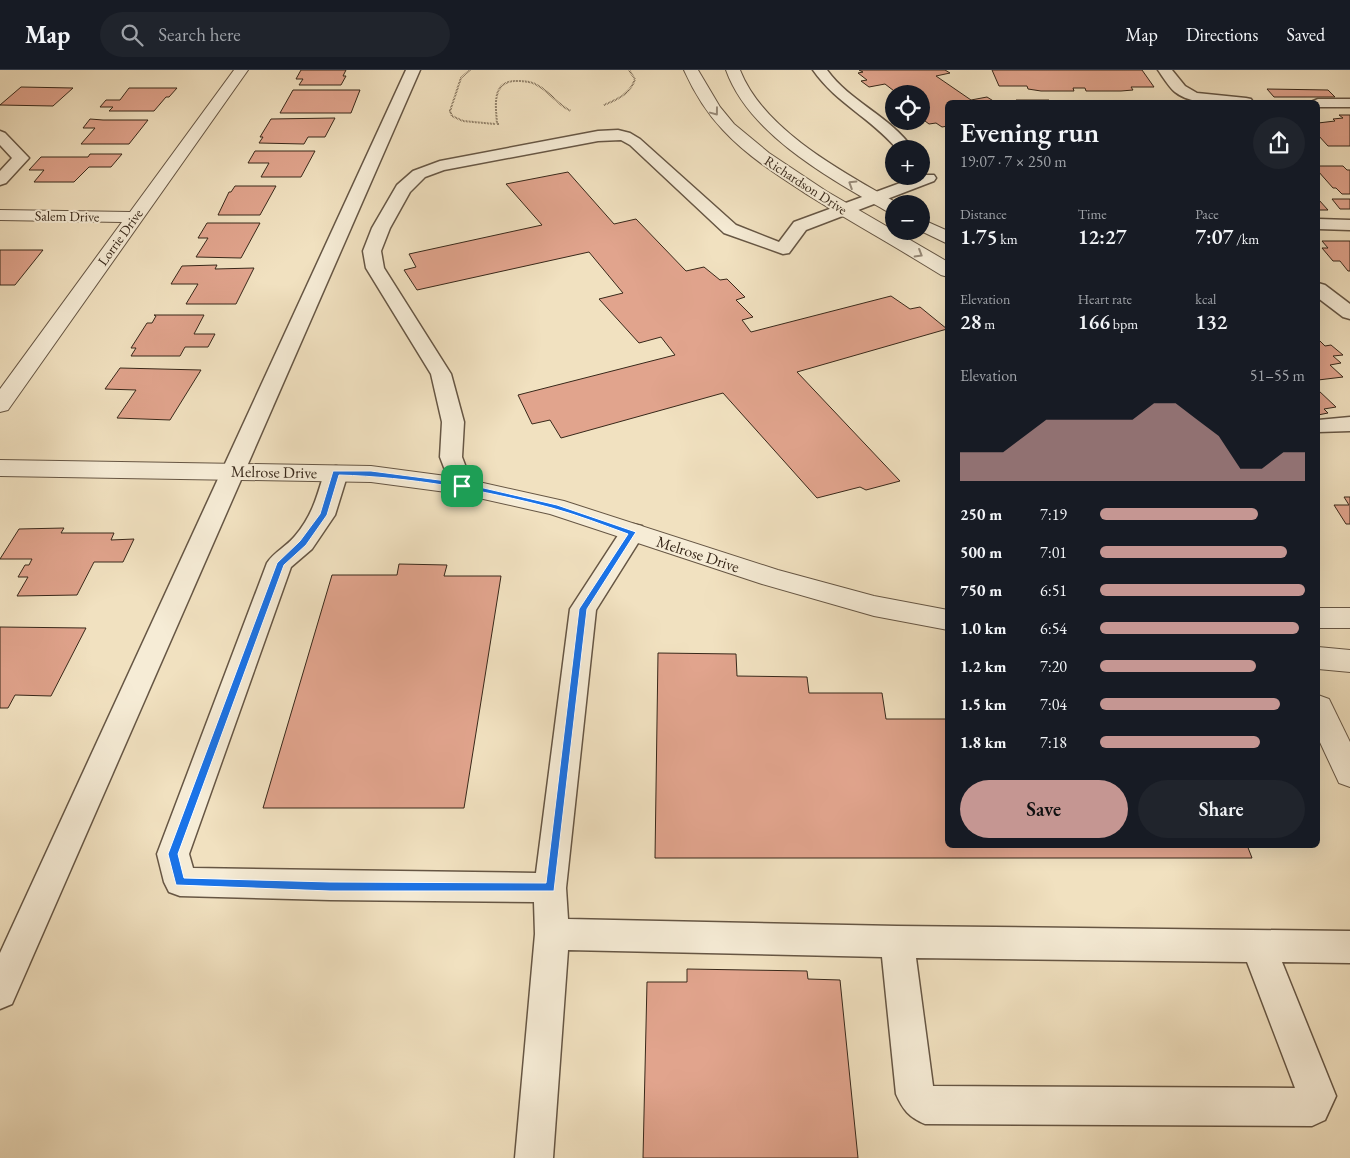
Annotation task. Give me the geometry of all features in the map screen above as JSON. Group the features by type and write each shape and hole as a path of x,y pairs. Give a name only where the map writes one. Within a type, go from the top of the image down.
{"street":[{"name":"Lorrie Drive","path":"0,404 241,70"},
{"name":"Richardson Drive","path":"691,70 716,114 745,144 773,166 843,210 945,269"},
{"name":"Richardson Drive","path":"732,70 744,93 778,129 819,162 885,203"},
{"name":"Salem Drive","path":"0,215 135,217"},
{"path":"930,229 945,238"},
{"name":"Melrose Drive","path":"0,468 371,474 462,486 555,506 771,577 874,606 945,619"},
{"path":"1320,618 1350,618"},
{"path":"1320,658 1350,661"},
{"path":"1320,712 1350,774"}],"lane":[{"path":"0,992 412,70"},
{"path":"820,70 834,90 888,129 897,140"},
{"path":"1165,70 1180,89 1194,97 1225,100"},
{"path":"1320,103 1350,103"},
{"path":"0,136 21,158 0,180"},
{"path":"462,486 451,457 453,422 441,374 374,268 372,251 381,228 403,189 419,174 440,166 521,149 598,136 625,136 635,142 730,229 783,249 800,226 908,185"},
{"path":"1320,224 1350,225"},
{"path":"1320,290 1350,313"},
{"path":"1320,426 1350,424"},
{"path":"336,473 323,515 303,543 280,563 173,854 180,882 330,886 550,888"},
{"path":"534,1158 552,934 550,888 583,609 632,532"},
{"path":"552,934 897,942 1350,947"},
{"path":"897,942 915,1094 925,1105 1312,1107 1317,1096 1258,945"}],"path":[{"path":"470,70 461,78 450,110 452,116 463,121 504,125"},
{"path":"604,105 626,95 633,88 635,78 629,70"},
{"path":"497,124 496,94 498,88 504,83 514,81 538,85 564,108 572,112"}],"building":[{"path":"301,70 346,70 343,76 346,76 341,85 299,85 303,79 296,79"},
{"path":"859,70 945,70 950,73 936,76 971,100 945,100 945,126 942,127 936,123 930,124 930,85 885,84 869,87 861,81 867,80 858,73 863,72"},
{"path":"992,70 1142,70 1154,87 1131,87 1133,90 1121,91 1086,91 1085,88 1073,88 1074,91 1041,91 1028,89 1027,86 999,86"},
{"path":"21,87 73,88 53,106 0,105"},
{"path":"129,88 177,88 154,111 109,111 113,107 100,107 106,100 120,100"},
{"path":"1267,89 1328,90 1335,97 1274,97"},
{"path":"293,90 360,90 351,113 280,113"},
{"path":"987,97 992,100 971,100"},
{"path":"1339,115 1350,115 1350,146 1328,146 1320,137 1320,123 1343,118"},
{"path":"335,118 325,137 308,137 304,144 259,143 263,137 260,137 271,119"},
{"path":"90,119 148,120 129,144 81,144 95,128 83,128"},
{"path":"255,151 315,151 301,177 261,177 269,163 248,163"},
{"path":"90,154 122,154 111,167 89,167 74,182 34,182 44,170 29,170 41,157 88,157"},
{"path":"1320,166 1343,166 1350,170 1350,194 1342,194 1336,188 1333,188 1320,173"},
{"path":"568,172 614,224 636,219 686,271 704,267 720,280 727,279 745,297 736,300 753,317 742,320 751,332 891,296 910,309 920,307 945,327 945,330 797,372 900,481 866,490 860,487 817,498 723,393 561,438 550,420 532,424 518,395 675,355 661,337 639,343 599,299 623,293 589,252 417,290 404,270 416,267 409,254 542,225 506,184"},
{"path":"235,186 276,186 260,215 218,215 229,192"},
{"path":"1332,199 1350,199 1350,209 1340,209"},
{"path":"1320,201 1328,210 1320,210"},
{"path":"207,223 260,223 241,258 196,257 208,238 198,238"},
{"path":"1322,241 1350,241 1350,271 1340,261 1333,261 1322,248 1328,248"},
{"path":"0,250 43,250 15,285 0,285"},
{"path":"217,265 215,269 254,268 236,304 186,304 198,284 171,284 182,266"},
{"path":"154,315 204,315 194,334 215,334 208,347 185,347 180,356 131,356 136,348 131,348 147,323 152,323 156,316"},
{"path":"1320,341 1325,346 1331,345 1343,355 1333,356 1341,363 1330,365 1343,377 1320,380"},
{"path":"120,368 201,370 170,420 117,418 136,390 105,389"},
{"path":"1320,392 1336,407 1324,409 1328,413 1320,415"},
{"path":"1344,497 1350,497 1350,524 1346,524 1334,505 1349,505"},
{"path":"64,528 61,533 114,533 111,540 134,539 123,562 94,562 77,595 17,596 28,577 18,577 25,565 29,565 32,559 0,559 19,529"},
{"path":"399,564 447,565 444,576 501,576 464,808 263,808 332,575 397,575"},
{"path":"0,627 86,628 51,696 15,695 8,708 0,708"},
{"path":"658,653 736,654 737,676 807,677 809,693 882,693 886,719 945,719 945,848 1248,848 1252,858 655,858"},
{"path":"687,969 807,971 808,979 840,980 858,1158 643,1158 647,982 687,982"}],"route":[{"path":"336,473 371,474 462,486 555,506 632,532 583,609 550,888 330,886 180,882 173,854 280,563 303,543 323,515 336,473"}]}
